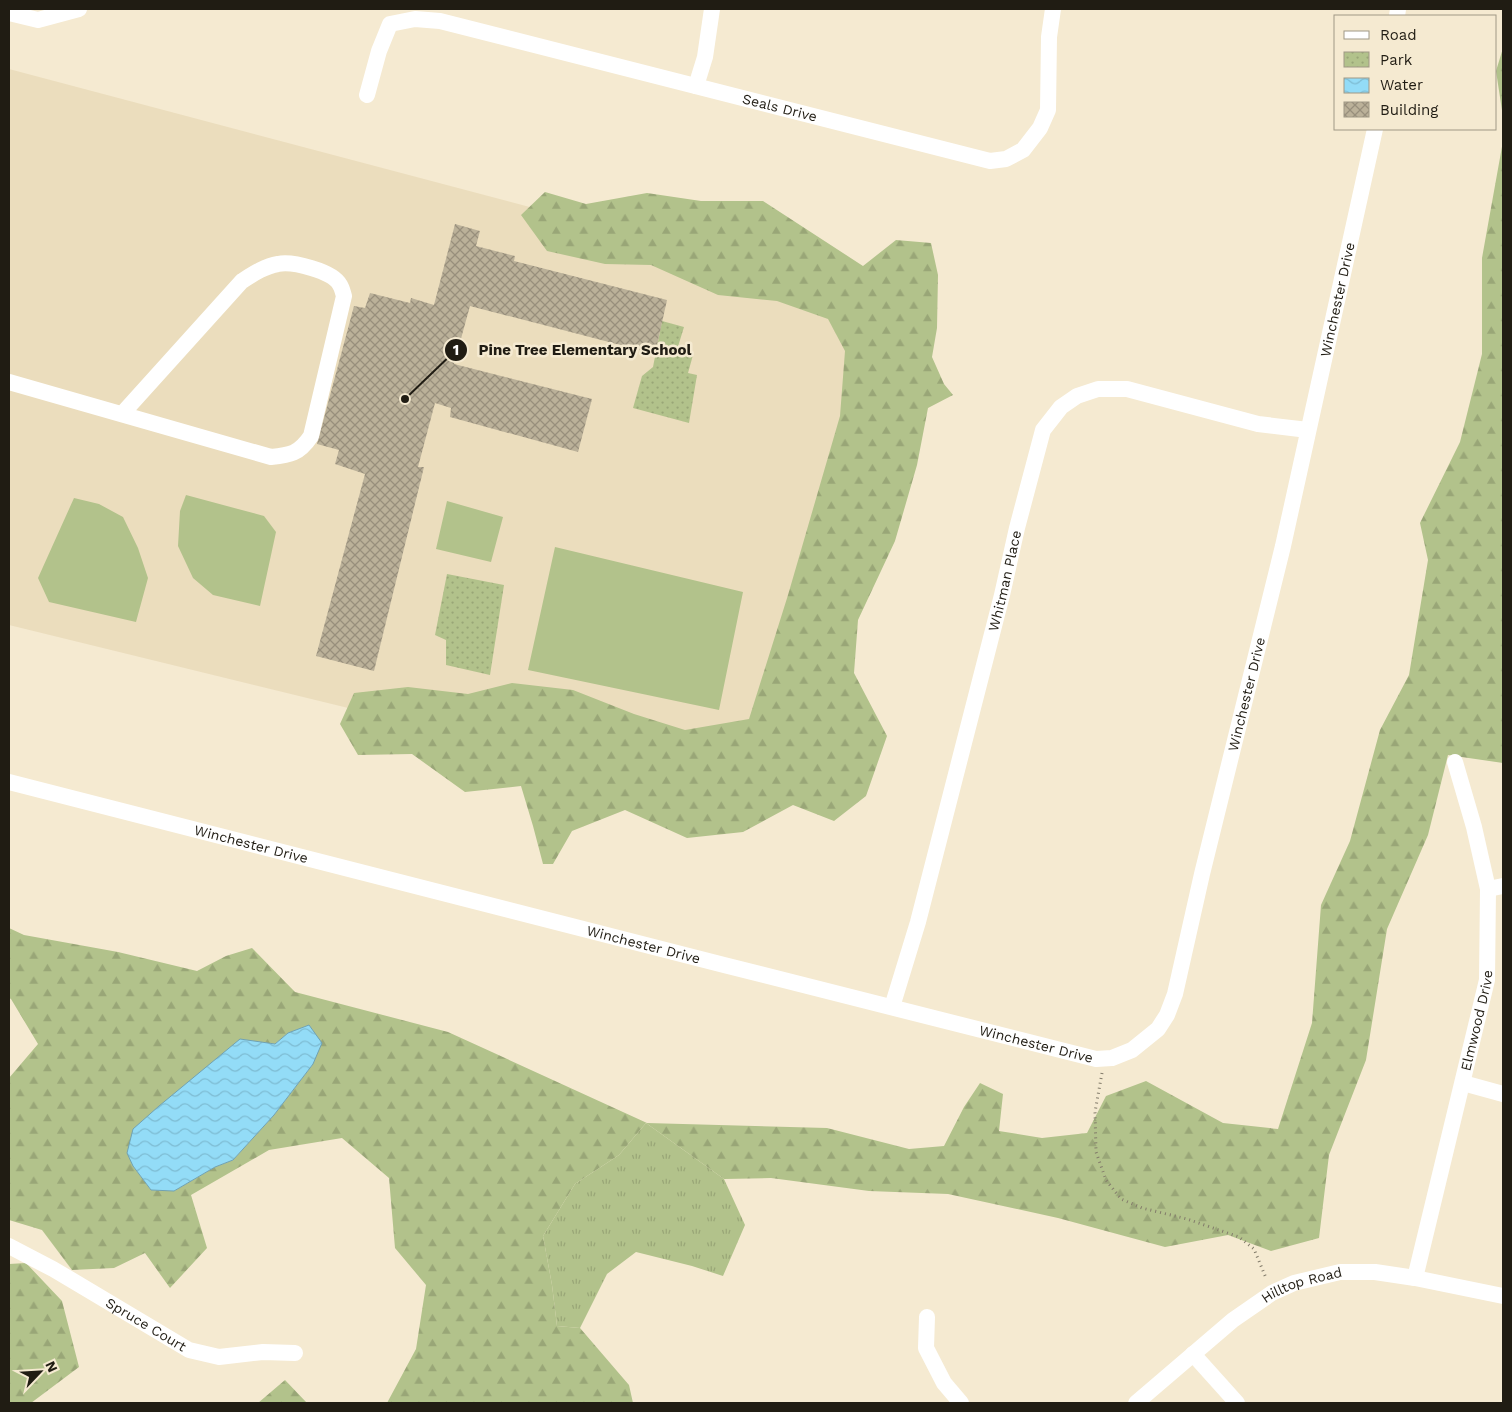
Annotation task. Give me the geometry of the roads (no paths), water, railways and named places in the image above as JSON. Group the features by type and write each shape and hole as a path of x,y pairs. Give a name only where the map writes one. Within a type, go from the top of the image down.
{"street":[{"path":"9,11 38,20 79,9"},
{"path":"696,86 704,57 712,9"},
{"name":"Seals Drive","path":"366,95 379,51 390,24 415,19 440,21 990,161 1006,159 1024,150 1040,128 1048,110 1049,37 1053,9"},
{"name":"Winchester Drive","path":"9,782 1096,1058 1112,1058 1132,1050 1158,1029 1167,1016 1175,994 1202,874 1283,546 1375,130"},
{"path":"9,382 271,457 291,455 304,447 310,436 344,296 340,284 327,274 294,264 278,264 257,272 242,281 122,414"},
{"name":"Whitman Place","path":"892,1007 918,922 1043,430 1060,407 1077,396 1098,389 1127,389 1258,424 1308,430"},
{"name":"Elmwood Drive","path":"1415,1278 1487,980 1496,888 1474,827 1455,762"},
{"path":"1463,1082 1503,1094"},
{"name":"Spruce Court","path":"9,1246 53,1269 189,1350 219,1357 263,1352 295,1353"},
{"name":"Hilltop Road","path":"1136,1403 1233,1320 1272,1293 1294,1283 1340,1272 1375,1272 1503,1296"},
{"path":"927,1317 926,1348 944,1383 960,1403"},
{"path":"1193,1354 1238,1403"}],"water":[{"path":"309,1025 322,1043 313,1064 274,1115 233,1160 215,1167 174,1191 151,1190 133,1166 127,1153 133,1129 240,1039 275,1044 288,1033"}],"place":[{"name":"Pine Tree Elementary School","path":"405,399"}]}
